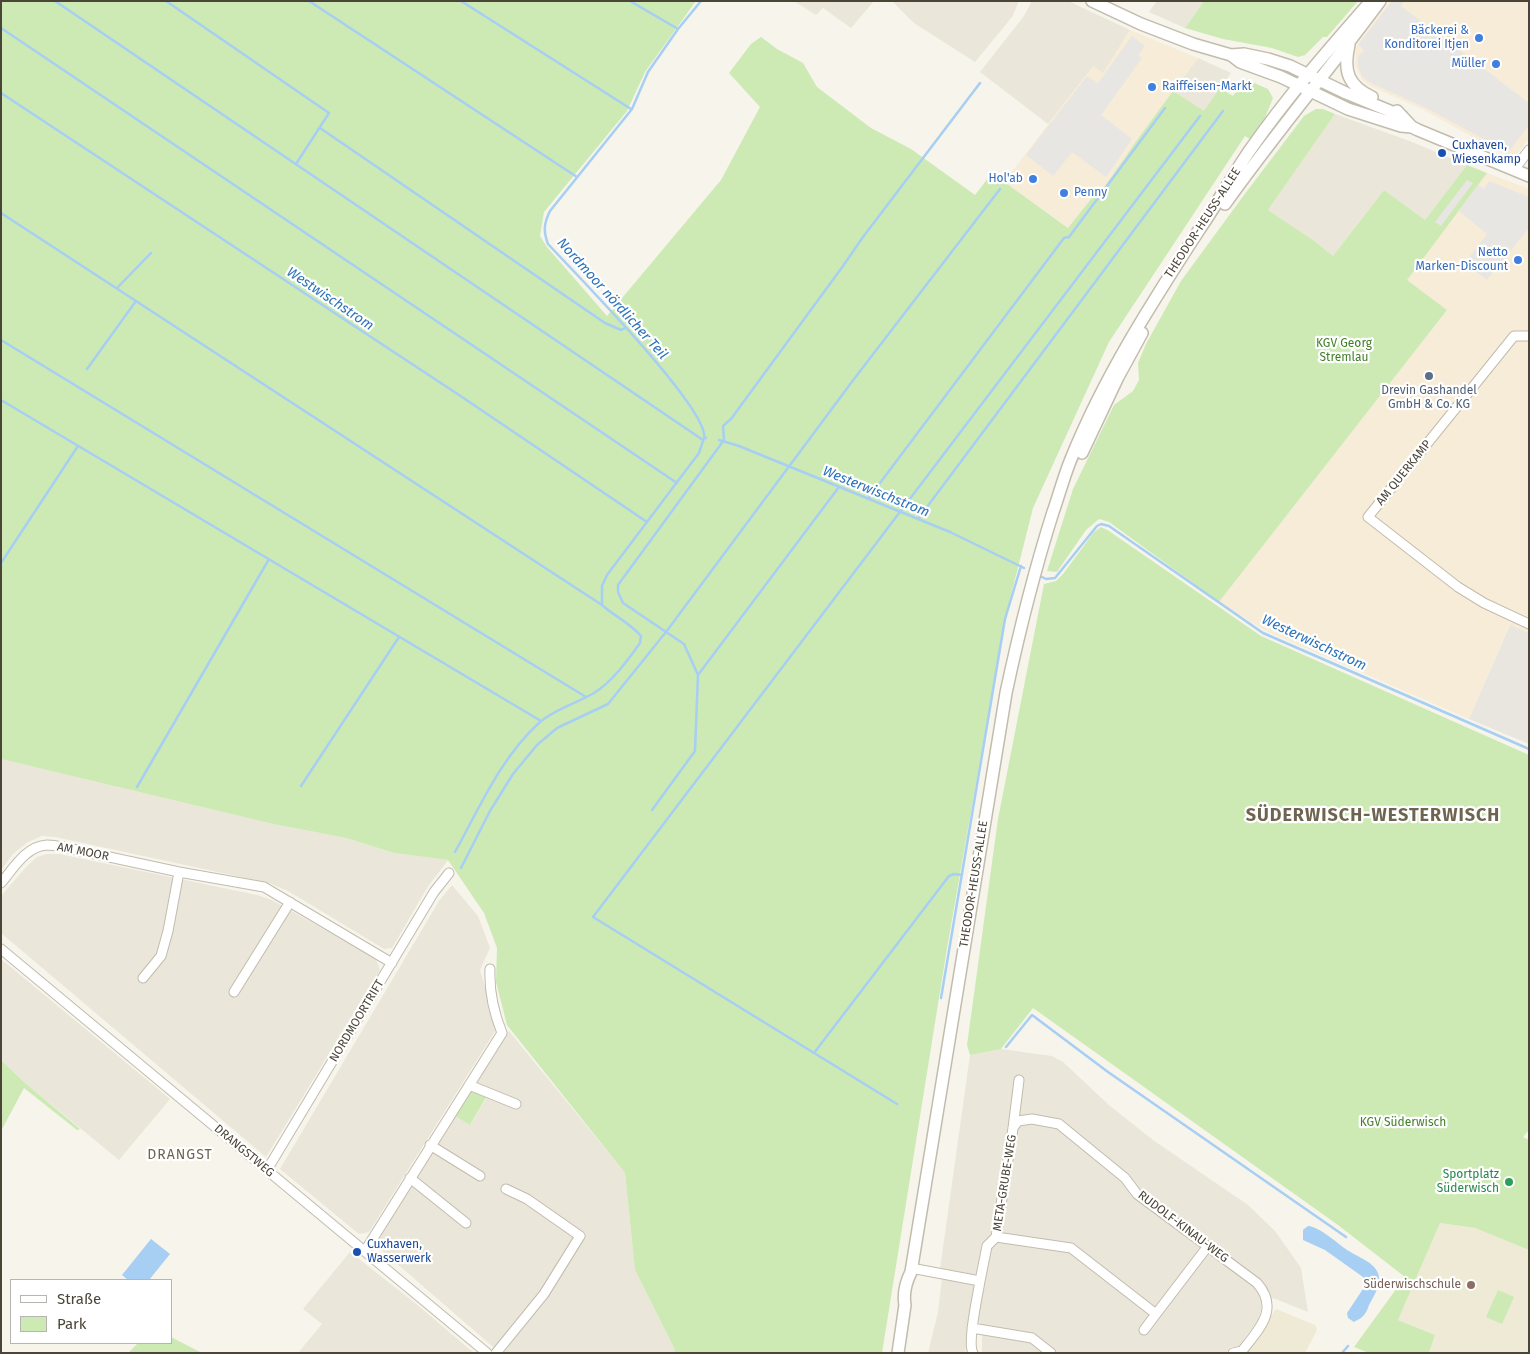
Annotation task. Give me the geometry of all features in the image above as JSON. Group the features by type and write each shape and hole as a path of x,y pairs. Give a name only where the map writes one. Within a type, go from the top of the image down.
{"street":[{"path":"1092,1 1108,10 1176,38 1236,58 1245,67 1277,82 1282,86 1288,99"},
{"name":"THEODOR-HEUSS-ALLEE","path":"898,1353 905,1305 904,1298 911,1270 1006,693 1018,635 1036,565 1057,501 1114,375 1161,288 1222,197 1250,150 1303,79 1371,1"},
{"name":"THEODOR-HEUSS-ALLEE","path":"1114,375 1175,275 1258,157 1380,1"},
{"path":"1350,41 1346,63 1351,81 1363,93 1394,107 1412,126 1529,176"},
{"path":"1236,58 1244,54 1290,66 1303,79 1348,109 1401,126 1412,126"},
{"path":"1315,86 1402,116"},
{"path":"1514,170 1529,150"},
{"name":"AM QUERKAMP","path":"1529,336 1514,336 1368,517 1458,587 1484,603 1529,624"},
{"name":"AM MOOR","path":"1,883 22,857 32,850 45,845 264,887 392,963"},
{"path":"143,978 161,956 168,931 179,872"},
{"name":"NORDMOORTRIFT","path":"267,1170 434,892 448,873"},
{"path":"234,992 290,902"},
{"name":"DRANGSTWEG","path":"1,949 487,1353"},
{"path":"365,1252 430,1145 502,1033 497,1022 490,982 490,969"},
{"name":"META-GRUBE-WEG","path":"973,1353 970,1350 972,1328 980,1280 987,1246 996,1237 1014,1128 1019,1080"},
{"path":"469,1085 516,1104"},
{"name":"RUDOLF-KINAU-WEG","path":"1014,1128 1018,1121 1032,1119 1058,1124 1125,1178 1137,1194 1257,1283 1267,1300 1267,1310 1262,1324 1242,1351 1232,1353"},
{"path":"430,1145 480,1176"},
{"path":"410,1178 466,1223"},
{"path":"496,1353 544,1294 580,1236 527,1200 506,1189"},
{"path":"996,1237 1070,1248 1156,1314"},
{"path":"1144,1330 1208,1246"},
{"path":"911,1270 980,1280"},
{"path":"972,1328 1032,1338 1051,1353"}],"shaded area":[{"path":"794,1 874,1 851,28 823,8 816,15"},
{"path":"892,1 1019,1 1012,17 975,62 914,23"},
{"path":"1032,1 1068,1 1130,30 1103,74 1093,67 1048,124 980,72 1024,16"},
{"path":"1157,1 1204,1 1185,28 1149,12"},
{"path":"1390,1 1529,1 1529,139 1515,156 1511,157 1498,151 1422,109 1370,86 1362,80 1355,65 1358,43"},
{"path":"1392,1 1404,1 1401,6 1529,103 1529,125 1510,150 1504,150 1428,109 1369,82 1362,76 1358,66 1358,57 1364,50 1358,45"},
{"path":"1130,30 1198,58 1137,140 1101,193 1097,190 1069,228 1004,182 1093,66 1103,73"},
{"path":"1132,36 1145,46 1138,55 1142,58 1101,115 1132,139 1106,177 1072,152 1053,176 1026,155 1087,76 1098,83"},
{"path":"1198,58 1231,73 1204,112 1173,91"},
{"path":"1335,114 1412,142 1467,165 1425,220 1384,190 1333,256 1313,240 1268,210"},
{"path":"1487,173 1529,189 1529,633 1509,626 1469,719 1264,630 1219,602 1447,310 1406,280"},
{"path":"1467,180 1473,183 1441,226 1435,222"},
{"path":"1489,181 1529,197 1529,231 1527,230 1487,280 1465,263 1487,234 1459,211 1478,185 1484,189"},
{"path":"1510,625 1529,633 1529,744 1469,719"},
{"path":"1,759 273,824 346,838 394,853 448,860 427,888 392,948 384,949 288,891 269,883 55,837 42,836 28,842 13,854 1,870"},
{"path":"47,854 59,854 257,895 272,900 376,959 380,970 266,1157 1,933 1,896 27,866 37,857"},
{"path":"452,885 478,916 490,948 480,970 497,1028 369,1232 359,1234 280,1169 439,901"},
{"path":"1,959 170,1099 119,1160 24,1082 1,1060"},
{"path":"509,1031 625,1173 635,1270 675,1350 673,1353 500,1353 379,1248 378,1239 454,1115 471,1124 491,1090 477,1085 476,1079"},
{"path":"1001,1049 1052,1056 1063,1062 1110,1106 1153,1140 1248,1205 1275,1231 1301,1268 1308,1312 1273,1298 1262,1301 1258,1320 1238,1347 1230,1347 1226,1353 982,1353 982,1325 977,1320 986,1277 940,1269 970,1055"},
{"name":"Süderwischschule","path":"1440,1223 1475,1228 1529,1250 1529,1353 1429,1353 1435,1335 1398,1320"},
{"path":"350,1252 415,1303 474,1353 298,1353 322,1324 303,1309"},
{"path":"942,1278 975,1286 965,1353 928,1353 938,1312"},
{"path":"1276,1309 1315,1325 1317,1330 1305,1353 1244,1353"}],"green space":[{"path":"1,1 696,1 645,72 627,111 544,212 540,236 547,247 607,316 721,180 760,107 729,73 751,44 761,37 777,49 803,63 817,87 871,128 911,149 975,195 992,173 1068,228 1098,190 1101,192 1173,91 1204,111 1220,88 1233,96 1245,79 1268,89 1273,98 1264,120 1250,139 1245,136 1109,342 1033,508 1005,619 947,948 882,1353 673,1353 675,1350 635,1270 625,1173 507,1025 496,982 497,948 484,913 448,860 394,853 346,838 273,824 1,759"},
{"path":"1204,1 1358,1 1327,37 1323,37 1305,55 1298,57 1272,48 1223,39 1185,28"},
{"name":"KGV Georg Stremlau","path":"1316,109 1323,109 1335,114 1268,210 1313,240 1333,256 1384,190 1425,220 1467,165 1487,173 1407,280 1447,310 1219,602 1109,522 1099,519 1086,530 1057,572 1047,571 1073,489 1114,405 1133,391 1139,380 1138,363 1146,344 1181,281 1304,116"},
{"name":"KGV Süderwisch","path":"1101,527 1261,636 1529,755 1529,1130 1523,1137 1529,1140 1529,1250 1475,1228 1440,1223 1398,1320 1435,1335 1429,1353 1369,1353 1354,1347 1405,1277 1338,1225 1033,1008 1001,1049 970,1055 967,1045 998,819 1044,584 1056,581 1063,574 1094,532"},
{"path":"1,1060 80,1129 77,1130 24,1088 1,1131"},
{"path":"474,1090 488,1094 470,1125 454,1115 467,1094"},
{"path":"1498,1290 1514,1297 1502,1324 1486,1317"},
{"path":"172,1338 202,1353 128,1353 137,1344 172,1344"}],"water":[{"path":"1308,1226 1323,1232 1347,1250 1367,1261 1377,1271 1379,1281 1376,1291 1365,1314 1354,1322 1348,1318 1347,1313 1363,1289 1363,1277 1325,1250 1303,1240 1303,1230"},
{"path":"151,1239 170,1254 150,1279 127,1279 122,1275"}],"waterway":[{"path":"55,1 703,440"},
{"path":"166,1 329,113 296,164"},
{"path":"309,1 577,177"},
{"path":"461,1 631,109"},
{"path":"630,1 678,29"},
{"name":"Nordmoor nördlicher Teil","path":"701,1 678,29 648,72 632,109 550,211 545,223 545,235 548,244 664,371 686,400 700,423 704,438"},
{"path":"1,28 677,483"},
{"path":"652,810 695,751 698,675 684,644 623,603 618,592 618,585 724,440 723,426 731,419 863,237 980,83"},
{"name":"Westwischstrom","path":"1,93 462,397 647,522"},
{"path":"868,499 1064,238 1069,237 1165,108"},
{"path":"918,519 1223,111"},
{"path":"897,1104 593,917 1200,116"},
{"path":"320,128 605,323 621,330 625,328"},
{"path":"461,868 490,811 513,774 537,745 557,728 608,704 666,632 854,379 1000,189"},
{"path":"1,213 602,605"},
{"path":"117,288 151,253"},
{"path":"87,369 136,301"},
{"path":"1,340 586,697"},
{"path":"1,400 541,721"},
{"path":"455,852 492,783 526,736 546,717 601,688 619,670 640,643 641,636 637,631 602,605 602,586 607,575 699,453 704,438 706,438"},
{"name":"Westerwischstrom","path":"719,440 739,446 950,532 1024,568"},
{"path":"1,563 78,446"},
{"path":"698,675 839,487"},
{"name":"Westerwischstrom","path":"1042,577 1046,579 1055,578 1097,526 1101,524 1109,526 1263,633 1529,749"},
{"path":"137,787 269,559"},
{"path":"941,998 1005,619 1021,566"},
{"path":"301,786 399,637"},
{"path":"814,1053 949,876 954,874 962,875"},
{"path":"1006,1047 1032,1015 1108,1072 1346,1237"},
{"path":"1342,1353 1348,1346"}],"place":[{"name":"Bäckerei & Konditorei Itjen","path":"1479,38"},
{"name":"Müller","path":"1496,64"},
{"name":"Raiffeisen-Markt","path":"1152,87"},
{"name":"Cuxhaven, Wiesenkamp","path":"1442,153"},
{"name":"Hol'ab","path":"1033,179"},
{"name":"Penny","path":"1064,193"},
{"name":"Netto Marken-Discount","path":"1518,260"},
{"name":"Drevin Gashandel GmbH & Co. KG","path":"1429,376"},
{"name":"Sportplatz Süderwisch","path":"1509,1182"},
{"name":"Cuxhaven, Wasserwerk","path":"357,1252"},
{"name":"Süderwischschule","path":"1471,1285"}],"district":[{"name":"SÜDERWISCH-WESTERWISCH","path":"1373,816"},
{"name":"DRANGST","path":"180,1155"}]}
